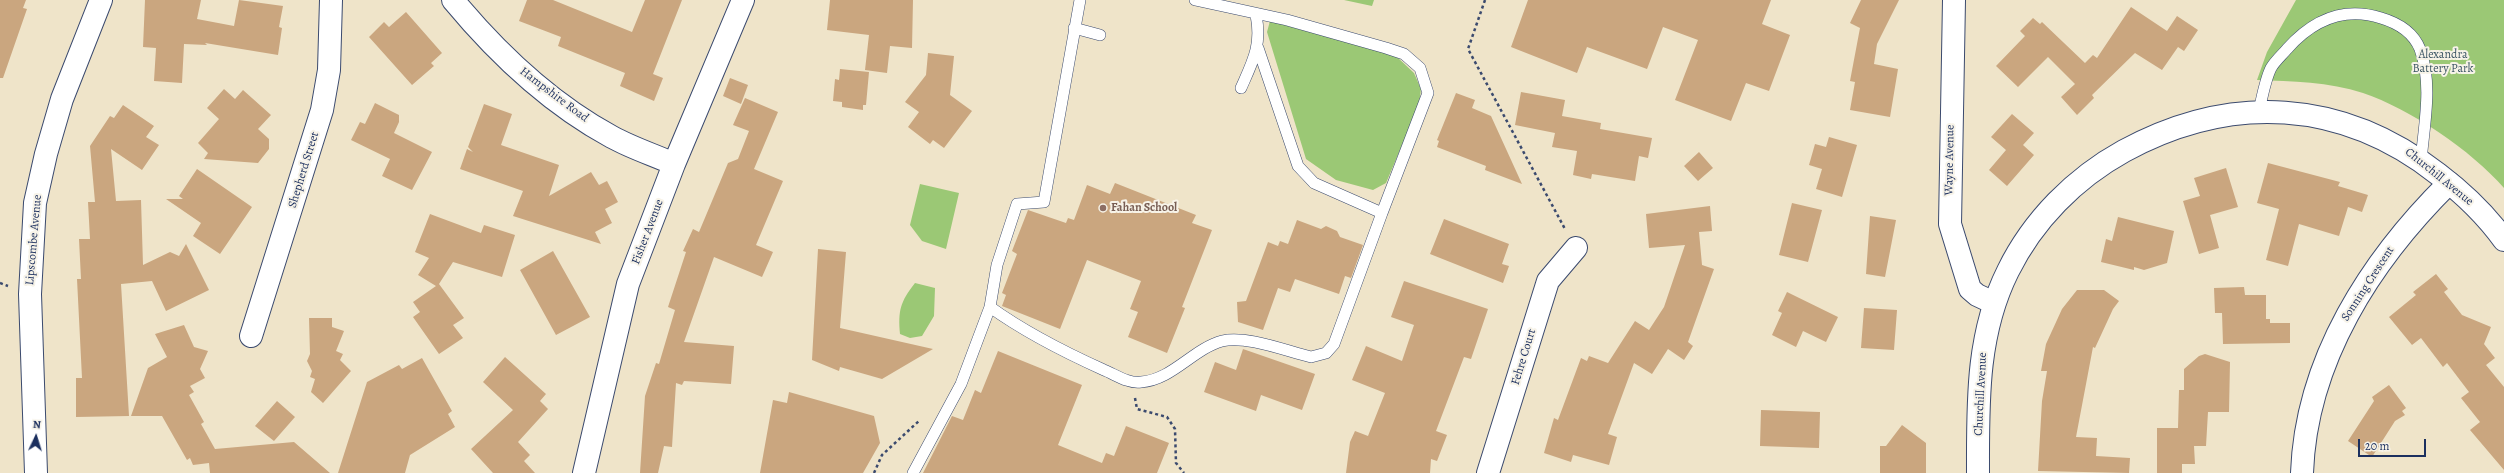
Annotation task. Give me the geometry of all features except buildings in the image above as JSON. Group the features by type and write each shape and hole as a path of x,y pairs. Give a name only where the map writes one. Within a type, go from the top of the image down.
{"street":[{"name":"Lipscombe Avenue","path":"34,471 30,294 35,203 46,154 62,99 101,0"},
{"name":"Shepherd Street","path":"252,336 322,110 329,70 331,0"},
{"name":"Hampshire Road","path":"454,0 481,34 566,107 613,137 674,164"},
{"name":"Fisher Avenue","path":"584,473 628,284 674,164 743,0"},
{"name":"Wayne Avenue","path":"1954,0 1950,224 1970,289 1977,295 1994,303"},
{"name":"Churchill Avenue","path":"1978,473 1978,394 1984,342 1994,303 2007,272 2033,231 2068,191 2089,173 2142,141 2200,120 2258,111 2294,113 2353,125 2401,147 2421,160 2475,206 2504,240"},
{"name":"Sonning Crescent","path":"2302,473 2302,451 2309,416 2328,354 2343,321 2358,294 2396,241 2449,183"},
{"name":"Fehre Court","path":"1488,473 1548,281 1576,248"}],"lane":[{"path":"913,473 961,384 990,307 997,265 1016,204 1044,202 1080,0"},
{"path":"990,307 1024,331 1061,350 1132,382 1148,381 1159,376 1222,341 1242,340 1310,357 1326,353 1334,344 1428,93 1420,68 1404,54 1287,20 1256,15 1195,0"},
{"path":"2258,111 2271,68 2296,39 2311,26 2324,19 2339,15 2360,14 2380,17 2405,28 2413,37 2421,55 2426,84 2421,160"},
{"path":"1241,88 1258,48 1259,35 1256,15"},
{"path":"1074,28 1100,35"},
{"path":"1258,48 1298,166 1314,183 1382,213"}],"path":[{"path":"1486,0 1468,49 1576,248"},
{"path":"1132,382 1137,409 1167,417 1175,429 1176,464 1184,473"},
{"path":"874,473 882,455 922,419"}],"green space":[{"path":"1344,0 1374,0 1372,6"},
{"name":"Alexandra Battery Park","path":"2296,0 2504,0 2504,188 2475,159 2439,132 2420,120 2381,100 2363,93 2337,86 2257,80 2267,52"},
{"path":"1270,21 1396,56 1414,73 1421,89 1419,105 1386,183 1373,190 1336,180 1306,159 1267,32"},
{"path":"920,184 959,193 946,249 922,241 910,225"},
{"path":"915,283 935,288 934,316 922,336 910,338 900,334 899,319 903,301"}],"place":[{"name":"Fahan School","path":"1103,208"}]}
